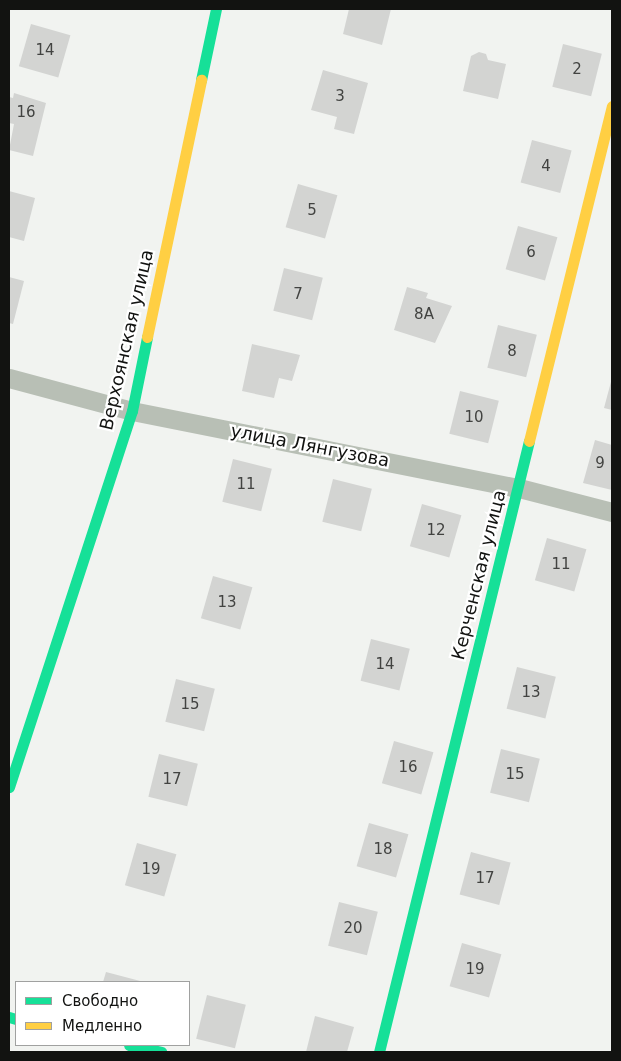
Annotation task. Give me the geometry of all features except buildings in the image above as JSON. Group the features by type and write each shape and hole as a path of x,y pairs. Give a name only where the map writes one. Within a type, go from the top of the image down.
{"street":[{"name":"Верхоянская улица","path":"9,787 132,411 216,9"},
{"name":"Керченская улица","path":"380,1052 612,106"},
{"name":"улица Лянгузова","path":"9,378 132,411 519,488 612,512"},
{"path":"133,1046 161,1052"}],"traffic: fast":[{"path":"201,80 216,9"},
{"path":"9,787 132,411 147,337"},
{"path":"379,1052 529,441"},
{"path":"9,1017 15,1019"},
{"path":"134,1046 161,1052"}],"traffic: slow":[{"path":"147,337 201,80"},
{"path":"529,441 612,106"}]}
